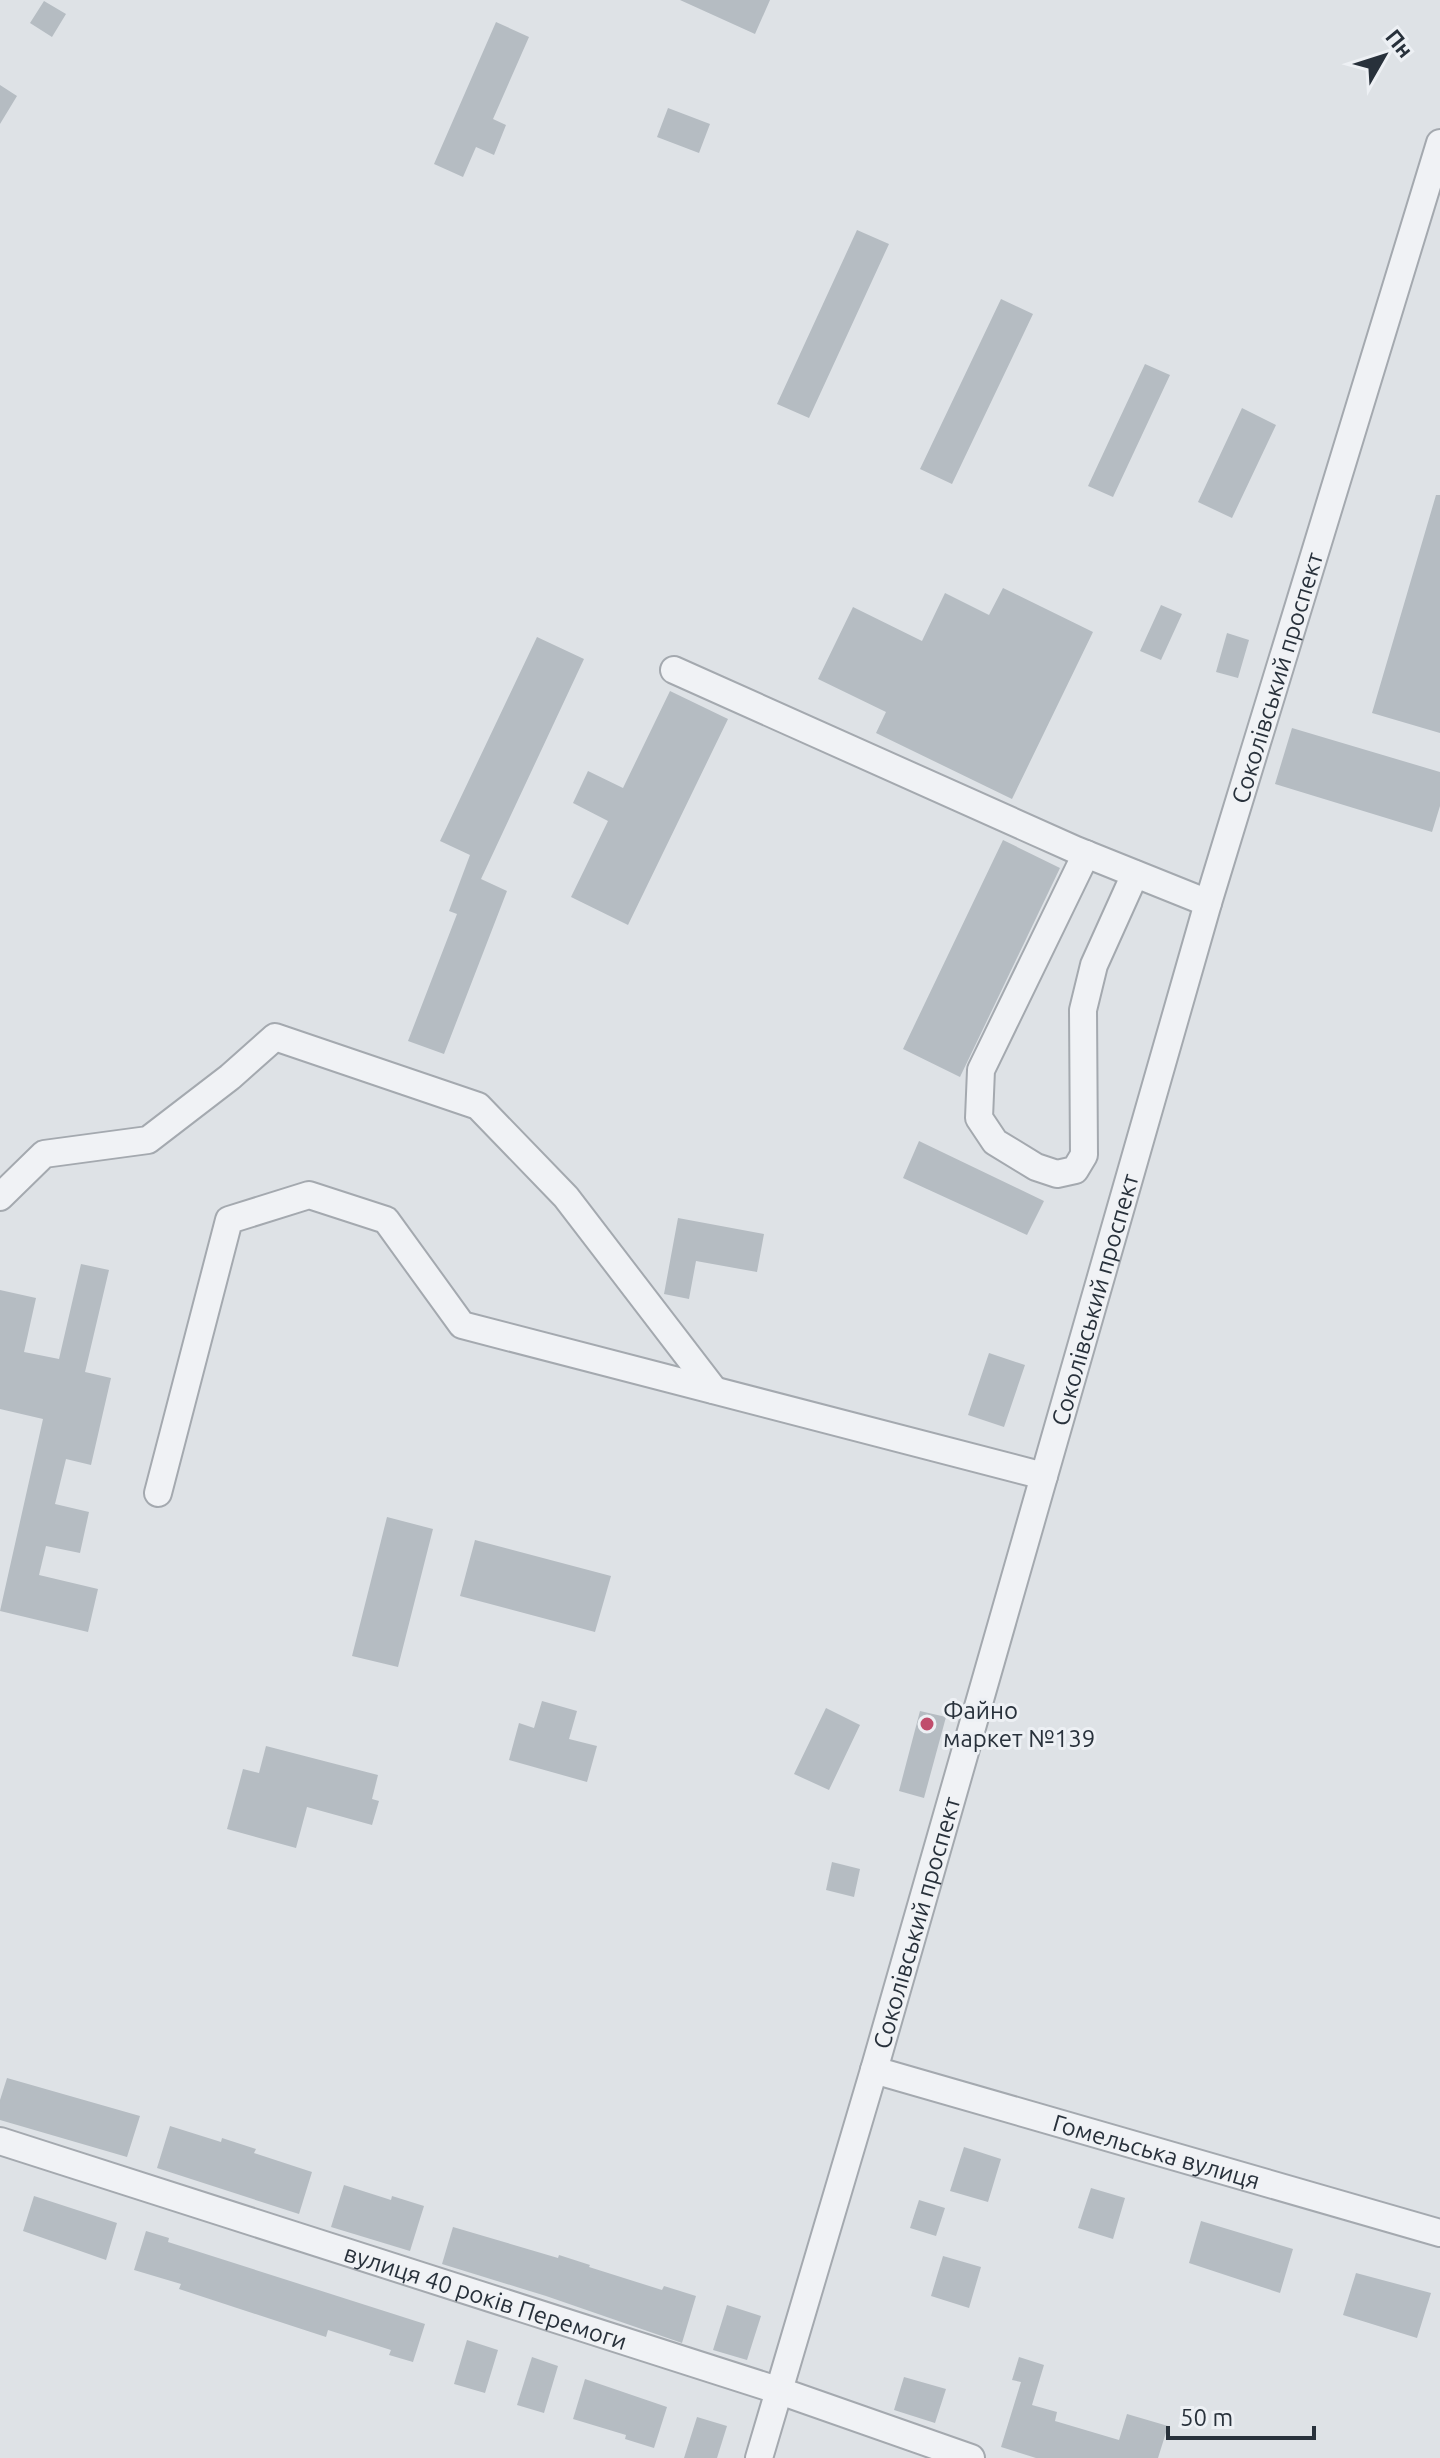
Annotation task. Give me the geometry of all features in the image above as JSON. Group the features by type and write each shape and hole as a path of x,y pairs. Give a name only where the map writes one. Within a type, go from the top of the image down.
{"street":[{"name":"Соколівський проспект","path":"759,2458 874,2070 1208,903 1440,143"},
{"path":"674,670 1086,854 1208,903"},
{"path":"1086,854 981,1070 979,1118 995,1142 1036,1167 1057,1174 1075,1170 1084,1155 1083,1010 1094,965 1135,874"},
{"path":"0,1197 44,1154 148,1140 230,1077 275,1037 478,1106 566,1197 714,1390"},
{"path":"158,1493 229,1220 309,1195 386,1220 462,1325 1044,1476"},
{"name":"Гомельська вулиця","path":"874,2070 1440,2233"},
{"name":"вулиця 40 років Перемоги","path":"0,2141 780,2391 971,2458"}],"building":[{"path":"680,0 770,0 755,34"},
{"path":"44,1 66,14 52,37 30,23"},
{"path":"496,22 529,37 493,119 506,125 494,155 476,147 463,177 434,164"},
{"path":"0,85 17,96 0,124"},
{"path":"668,108 710,124 699,153 657,137"},
{"path":"857,230 889,244 809,418 777,404"},
{"path":"1001,299 1033,314 952,484 920,469"},
{"path":"1145,364 1170,375 1113,497 1088,486"},
{"path":"1242,408 1276,425 1232,518 1198,502"},
{"path":"1436,495 1440,495 1440,733 1372,713"},
{"path":"1003,588 1093,632 1012,799 876,733 886,712 818,679 853,607 922,641 945,593 989,615"},
{"path":"1161,605 1182,614 1161,660 1140,651"},
{"path":"1227,633 1249,640 1238,678 1216,672"},
{"path":"537,637 584,659 481,879 507,891 444,1054 408,1041 457,914 449,911 470,855 440,841"},
{"path":"670,691 728,719 628,925 571,897 608,821 573,803 588,771 623,788"},
{"path":"1292,728 1440,772 1440,806 1432,832 1275,784"},
{"path":"1003,840 1060,868 960,1077 903,1049"},
{"path":"919,1141 1044,1201 1027,1235 903,1178"},
{"path":"678,1218 764,1234 757,1272 696,1261 689,1299 664,1294"},
{"path":"81,1264 109,1270 85,1372 111,1378 91,1465 66,1459 55,1504 89,1512 80,1553 46,1546 39,1575 98,1589 88,1632 0,1611 43,1419 0,1409 0,1290 36,1298 24,1352 59,1359"},
{"path":"989,1353 1025,1365 1004,1427 968,1415"},
{"path":"387,1517 433,1529 398,1667 352,1656"},
{"path":"475,1540 611,1576 595,1632 460,1596"},
{"path":"542,1701 577,1711 569,1739 597,1746 587,1782 509,1760 519,1723 534,1728"},
{"path":"826,1708 860,1725 829,1790 794,1774"},
{"path":"920,1711 946,1717 924,1798 899,1791"},
{"path":"266,1746 378,1775 372,1799 379,1801 372,1825 307,1807 296,1848 227,1829 243,1769 259,1773"},
{"path":"832,1862 860,1869 854,1897 826,1890"},
{"path":"7,2078 140,2116 127,2157 0,2120 0,2100"},
{"path":"170,2126 256,2149 254,2153 312,2172 299,2214 157,2168"},
{"path":"964,2147 1001,2159 988,2202 950,2191"},
{"path":"344,2185 391,2200 392,2196 424,2206 410,2251 331,2227"},
{"path":"1091,2188 1125,2198 1113,2239 1078,2228"},
{"path":"34,2196 117,2223 106,2260 23,2231"},
{"path":"919,2200 945,2208 936,2236 910,2228"},
{"path":"1201,2221 1293,2249 1280,2293 1189,2263"},
{"path":"453,2227 558,2258 559,2255 662,2290 664,2286 696,2296 682,2343 442,2264"},
{"path":"146,2231 169,2238 168,2242 425,2324 413,2362 389,2355 391,2350 328,2330 326,2337 179,2289 181,2284 134,2270"},
{"path":"943,2256 981,2267 969,2308 931,2296"},
{"path":"1356,2273 1431,2293 1417,2338 1343,2315"},
{"path":"727,2305 761,2316 747,2360 713,2350"},
{"path":"467,2340 498,2350 485,2393 454,2384"},
{"path":"532,2357 558,2366 544,2413 517,2405"},
{"path":"1019,2357 1044,2365 1032,2405 1057,2412 1055,2421 1119,2440 1127,2414 1168,2426 1158,2458 1036,2458 1001,2447 1021,2382 1012,2380"},
{"path":"904,2377 946,2389 935,2423 894,2410"},
{"path":"585,2379 667,2407 654,2448 625,2439 626,2435 573,2419"},
{"path":"697,2417 727,2426 717,2458 684,2458"}],"place":[{"name":"Файно маркет №139","path":"927,1724"}]}
